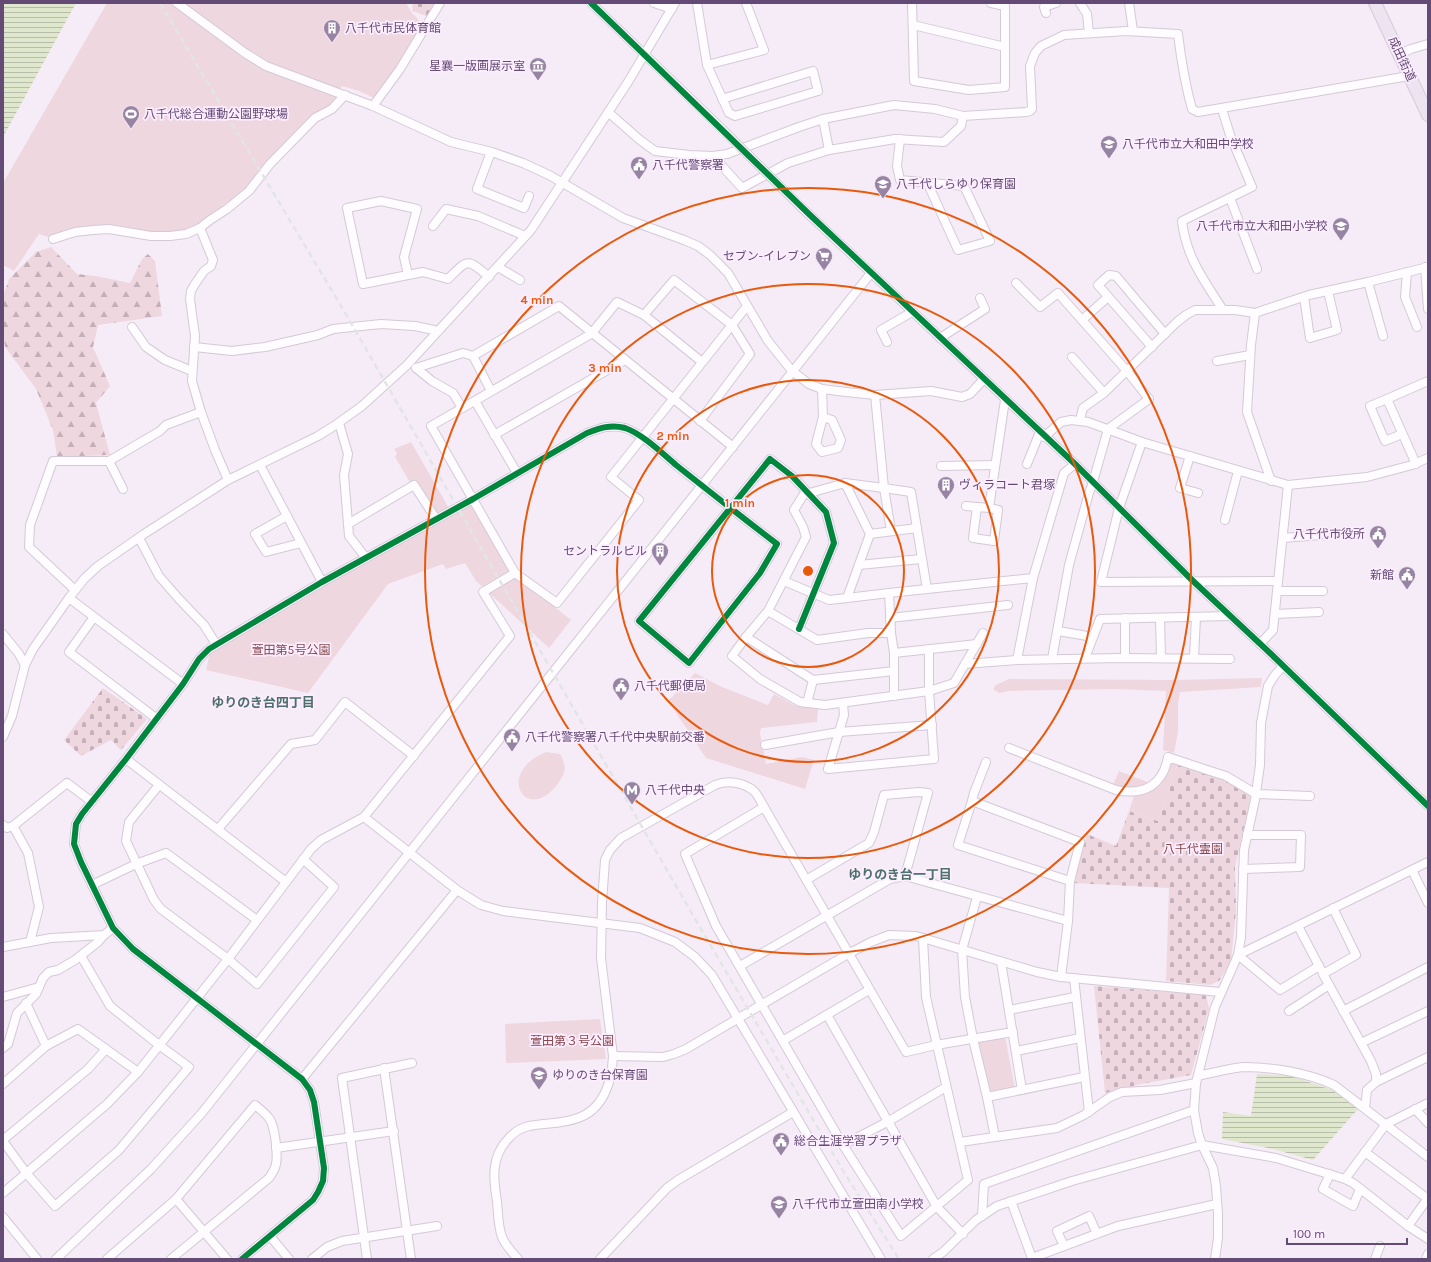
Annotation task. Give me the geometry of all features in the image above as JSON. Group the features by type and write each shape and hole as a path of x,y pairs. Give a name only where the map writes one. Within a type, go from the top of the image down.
{"highway":[{"name":"成田街道","path":"1375,3 1428,115"}],"street":[{"path":"177,3 245,53 266,66 373,106 451,142 491,152 523,163 549,174 623,218 698,246 725,269 768,341 792,371 809,384 822,389 875,395 931,391 962,397 970,394 984,379"},
{"path":"373,106 400,69 440,3"},
{"path":"591,3 801,207 1042,435 1075,464 1193,581 1428,806"},
{"path":"3,737 12,716 25,665 33,649 69,598 98,566 228,480 318,436 362,406 407,366 498,267 525,236 562,183 674,6 654,3"},
{"path":"697,3 707,65 722,99 729,113 735,116 818,91 813,71 722,99"},
{"path":"707,65 764,50 746,3"},
{"path":"912,3 914,81 969,90 1005,87 1005,6 991,3"},
{"path":"1044,8 1056,3"},
{"path":"1080,3 1087,14 1089,33"},
{"path":"1129,3 1133,31"},
{"path":"913,25 1005,46"},
{"path":"608,112 654,152 713,156 727,154 823,119 894,105 935,109 963,116 1030,111 1032,109 1030,66 1035,53 1041,46 1064,35 1133,31 1178,34 1181,64 1192,109 1198,112 1409,76"},
{"path":"1400,54 1428,44"},
{"path":"53,239 75,232 92,230 109,229 151,236 170,236 186,234 200,228 249,191 270,164 315,118 332,109 345,95"},
{"path":"1222,108 1230,135 1252,187 1182,221 1187,247 1198,271 1224,310"},
{"path":"713,156 742,188 788,163 829,150 895,139 944,142 961,126 963,116"},
{"path":"823,119 829,150"},
{"path":"900,140 897,166 900,180 927,182 964,186 990,241 958,250 927,182"},
{"path":"491,152 477,189 524,208 529,196"},
{"path":"1230,198 1257,269"},
{"path":"408,275 404,257 417,209 381,201 347,208 363,284 408,275 423,272 448,279 460,266 468,263 474,264 489,276"},
{"path":"433,226 446,209 478,216 525,236"},
{"path":"200,228 213,260 211,266 204,271 191,291 191,314 195,336 192,381 201,412 228,480"},
{"path":"498,267 520,280"},
{"path":"1080,420 1083,408 1104,393 1186,314 1195,310 1224,310 1255,313 1304,297 1426,267 1428,309"},
{"path":"1407,272 1405,297 1417,327"},
{"path":"56,1259 151,1169 201,1114 871,273"},
{"path":"1152,347 1098,285 1109,275 1116,276 1165,334"},
{"path":"644,315 674,280 732,325 750,354 700,421"},
{"path":"1368,282 1383,336"},
{"path":"1016,283 1040,308 1058,293 1127,371 1149,399 1108,429 1093,482 1088,493 1069,565 1052,659"},
{"path":"1304,297 1310,338 1337,330 1328,291"},
{"path":"1082,320 1108,297"},
{"path":"940,338 985,309 980,298"},
{"path":"702,362 644,315 617,302 592,334 431,426 515,573 557,602 640,500 611,477 747,306"},
{"path":"473,356 559,306 733,447"},
{"path":"887,342 881,330 912,312"},
{"path":"1255,313 1250,355 1247,412 1271,481"},
{"path":"194,347 232,351 265,347 318,335 333,329 381,324 415,326 438,331"},
{"path":"132,327 146,347 165,360 192,371"},
{"path":"462,408 453,393 432,381 416,368 463,353 473,356 491,392"},
{"path":"1217,361 1250,355"},
{"path":"1072,357 1104,393"},
{"path":"494,435 625,360"},
{"path":"1402,434 1384,440 1370,406 1428,381"},
{"path":"822,389 823,417"},
{"path":"875,395 884,488 891,531"},
{"path":"1387,399 1416,464"},
{"path":"989,508 1006,400"},
{"path":"475,401 517,473"},
{"path":"76,590 29,547 30,524 52,461 109,461 160,431 166,425 201,412"},
{"path":"1027,464 1042,435 1061,422 1071,420 1088,422 1142,442 1288,485 1367,477 1416,464 1428,458"},
{"path":"339,423 348,454 344,475 349,536 366,558"},
{"path":"242,1259 305,1207 318,1192 322,1181 324,1168 314,1102 310,1090 302,1079 133,949 113,928 81,862 74,844 76,824 82,814 157,719 183,684 199,659 216,644 322,582 436,520 587,433 607,426 617,426 635,432 702,486 731,508 777,544 760,573 689,663 639,622 731,508 770,459 792,476 826,512 834,543 799,629"},
{"path":"1142,442 1119,508 1101,582 1278,581"},
{"path":"1190,456 1180,488 1198,493"},
{"path":"109,461 123,489"},
{"path":"1018,660 1033,578 1064,473 1075,464"},
{"path":"260,465 322,582"},
{"path":"941,466 995,465"},
{"path":"1225,520 1238,471"},
{"path":"845,484 870,534 846,598"},
{"path":"927,589 911,492 845,484 808,493 794,510 803,527 806,537 768,611 732,656 760,679 800,702 825,705 929,691 954,683 983,633"},
{"path":"348,524 414,485 436,520"},
{"path":"1260,644 1273,630 1288,485"},
{"path":"966,506 989,508 998,510 994,541 973,538 977,507 989,508"},
{"path":"287,516 255,534 266,552 301,543"},
{"path":"870,534 916,528"},
{"path":"1283,538 1320,535"},
{"path":"139,538 159,576 178,599 204,625 216,644"},
{"path":"859,565 921,559"},
{"path":"3,1194 107,1104 138,1072 228,959 311,849 321,840 364,818 510,636 483,592 515,573"},
{"path":"784,581 829,600 1033,578"},
{"path":"1277,591 1323,591"},
{"path":"888,593 894,653 894,696"},
{"path":"69,598 183,684"},
{"path":"890,618 1008,605"},
{"path":"768,611 817,640 868,633 891,633"},
{"path":"1275,614 1319,612"},
{"path":"1085,658 1100,619 1230,616"},
{"path":"94,617 69,652 157,719"},
{"path":"1194,658 1196,617"},
{"path":"1125,618 1125,658"},
{"path":"1160,618 1161,658"},
{"path":"1058,631 1093,637"},
{"path":"3,634 19,654 25,665"},
{"path":"746,637 813,680 894,671"},
{"path":"894,653 977,644"},
{"path":"843,703 844,714 828,769 934,759 929,691 929,649"},
{"path":"965,664 1018,660 1085,658 1230,659"},
{"path":"1215,1259 1218,1238 1217,1204 1212,1168 1198,1133 1194,1110 1197,1080 1215,1007 1220,992 1238,955 1241,937 1244,850 1256,794 1260,765 1261,723 1268,686 1283,666"},
{"path":"807,703 813,680"},
{"path":"218,829 291,744 315,740 345,702 414,756"},
{"path":"764,745 839,732 932,725"},
{"path":"1009,748 1116,790 1126,792 1138,792 1159,781 1164,772 1168,757 1226,776 1256,794 1310,796"},
{"path":"126,759 286,882"},
{"path":"986,762 974,792 958,844 1070,881"},
{"path":"518,1259 502,1238 494,1184 496,1157 506,1141 518,1130 528,1126 568,1121 586,1114 603,1098 609,1085 613,1056 601,958 602,903 605,860 610,850 621,838 722,782 734,782 754,792 906,1052 936,1045 1013,1032"},
{"path":"3,825 7,828 13,826 67,783 91,801"},
{"path":"159,785 129,822 126,841 136,864 154,900 161,909 228,959 257,984 334,887 303,859"},
{"path":"806,880 869,843 874,832 884,795 919,792 928,793 905,876"},
{"path":"972,801 1080,842 1070,881 1068,921 1061,977"},
{"path":"764,807 685,854 716,926 784,1040 843,1145 901,1236 968,1180 926,997 923,938"},
{"path":"364,818 456,890 481,905 503,911 640,928 675,942 695,957 712,975 881,1259"},
{"path":"13,826 28,853 38,907 30,942"},
{"path":"1243,869 1300,867 1301,836 1247,835"},
{"path":"92,885 136,864 166,853 257,920"},
{"path":"1238,955 1428,862"},
{"path":"1412,870 1428,903"},
{"path":"740,966 890,879 905,876 1068,921"},
{"path":"302,1079 456,890"},
{"path":"977,897 962,950 966,997 973,1039 995,1137"},
{"path":"1323,974 1356,955 1333,908"},
{"path":"1298,926 1371,1061 1376,1074 1376,1082"},
{"path":"3,1048 8,1044 17,1013 36,994 43,978 49,972 58,970 81,956 113,928"},
{"path":"613,1056 663,1057 686,1049 848,954 871,942 889,935 916,936 1001,962 1061,977 1220,992"},
{"path":"3,947 51,938 104,936"},
{"path":"1238,955 1280,990 1319,966"},
{"path":"81,956 110,1006 189,1067 119,1150 55,1206 27,1174 3,1141 88,1069 106,1049"},
{"path":"1001,962 1022,1090"},
{"path":"1343,1011 1428,967"},
{"path":"1074,978 1089,1112"},
{"path":"1289,1011 1329,985"},
{"path":"3,997 39,987"},
{"path":"784,1040 869,990"},
{"path":"1009,1010 1075,997"},
{"path":"26,1003 46,1046"},
{"path":"1361,1043 1428,1011"},
{"path":"827,1015 937,1206 963,1234"},
{"path":"3,1084 46,1046 78,1029 138,1072"},
{"path":"1016,1051 1080,1038"},
{"path":"1365,1108 1367,1090 1376,1082 1428,1057"},
{"path":"367,1259 342,1078 412,1063"},
{"path":"960,1142 1057,1128 1070,1123 1110,1097 1122,1092 1160,1090 1243,1067 1291,1071 1334,1085 1428,1157"},
{"path":"384,1068 412,1259"},
{"path":"987,1097 1084,1077"},
{"path":"843,1145 889,1121 946,1087"},
{"path":"1345,1179 1386,1124 1428,1103"},
{"path":"107,1259 176,1199 255,1106 266,1114 273,1125 276,1148 276,1164 273,1172 269,1178 170,1259"},
{"path":"1415,1109 1428,1123"},
{"path":"982,1216 984,1184 1194,1110"},
{"path":"600,1259 667,1188 793,1112"},
{"path":"276,1148 394,1131"},
{"path":"933,1259 943,1252 982,1216 997,1206 1072,1181 1202,1145 1276,1158 1345,1179 1353,1183 1408,1226 1428,1239"},
{"path":"1365,1152 1428,1198 1408,1226"},
{"path":"1330,1174 1322,1189 1353,1206 1360,1189"},
{"path":"176,1199 226,1259"},
{"path":"1011,1201 1032,1258 1118,1226 1217,1204"},
{"path":"1064,1246 1057,1231 1089,1216 1097,1234"},
{"path":"3,1217 37,1259"},
{"path":"312,1259 334,1243 437,1226"},
{"path":"270,1236 289,1259"},
{"path":"1375,1259 1380,1246"},
{"path":"1426,1259 1428,1254"}],"green space":[{"path":"107,3 406,3 412,13 424,26 394,72 374,98 359,91 342,86 330,106 314,114 278,151 246,188 196,226 184,231 152,232 123,226 97,225 68,229 48,237 39,234 14,271 3,265 3,183"},
{"path":"413,3 435,3 430,15 426,16 413,11"},
{"path":"51,247 77,274 96,276 130,283 142,259 148,254 155,261 162,316 98,325 93,347 110,386 96,403 110,455 57,457 53,430 36,389 5,347 3,332 3,296 9,279 36,252"},
{"path":"411,442 450,510 437,518 411,484 395,457 397,453 394,449"},
{"name":"萱田第5号公園","path":"472,502 507,569 571,620 549,648 476,581 465,563 446,569 443,564 388,584 308,693 206,670 210,653 452,511"},
{"path":"695,673 722,687 768,705 774,694 794,705 818,709 817,722 761,728 760,733 766,764 802,757 814,760 805,789 706,758 668,701"},
{"path":"1262,678 1261,687 1180,692 1178,703 1178,732 1174,753 1163,750 1166,691 1114,689 1009,691 999,693 993,689 996,685 1009,679 1176,680"},
{"path":"103,688 147,719 121,750 111,740 81,756 64,740"},
{"path":"546,752 560,754 564,761 565,768 563,775 559,782 547,795 536,799 527,798 521,792 519,783 521,772 530,761"},
{"path":"1171,762 1178,762 1158,821 1129,811 1134,796 1148,793 1159,786 1167,775"},
{"name":"八千代霊園","path":"1178,762 1226,780 1251,796 1235,867 1236,910 1231,962 1219,981 1210,985 1166,981 1169,888 1074,883 1087,834 1116,846 1129,811 1158,821"},
{"path":"1119,771 1150,783 1137,787 1113,785"},
{"path":"1094,986 1206,995 1209,1009 1191,1075 1141,1084 1105,1093"},
{"name":"萱田第３号公園","path":"600,1019 606,1059 506,1063 505,1024"},
{"path":"1005,1036 1015,1088 992,1093 989,1091 977,1044 979,1040"}],"shaded area":[{"path":"3,3 76,3 3,137"},
{"path":"1257,1074 1292,1076 1332,1090 1358,1109 1313,1160 1273,1149 1222,1139 1223,1112 1251,1116"}],"railway":[{"path":"160,3 347,316 694,917 842,1169 899,1259"}],"cycle path":[{"path":"591,3 810,215 1075,464 1193,581 1270,653 1428,806"},
{"path":"242,1259 313,1200 323,1181 324,1168 314,1102 310,1090 302,1079 133,949 113,928 81,862 74,844 76,824 82,814 183,684 199,659 209,649 322,582 473,499 587,433 601,428 610,427 625,428 638,434 726,505 739,515 752,524 777,544 760,573 689,663 639,621 770,459 792,476 826,512 834,543 799,629"}],"place":[{"name":"八千代市民体育館","path":"332,43"},
{"name":"星襄一版画展示室","path":"538,81"},
{"name":"八千代総合運動公園野球場","path":"131,129"},
{"name":"八千代市立大和田中学校","path":"1109,159"},
{"name":"八千代警察署","path":"639,180"},
{"name":"八千代しらゆり保育園","path":"883,199"},
{"name":"八千代市立大和田小学校","path":"1341,241"},
{"name":"セブン-イレブン","path":"824,271"},
{"name":"ヴィラコート君塚","path":"946,500"},
{"name":"八千代市役所","path":"1378,549"},
{"name":"セントラルビル","path":"660,566"},
{"name":"新館","path":"1407,590"},
{"name":"八千代郵便局","path":"621,701"},
{"name":"八千代警察署八千代中央駅前交番","path":"512,752"},
{"name":"八千代中央","path":"632,805"},
{"name":"ゆりのき台保育園","path":"539,1090"},
{"name":"総合生涯学習プラザ","path":"781,1156"},
{"name":"八千代市立萱田南小学校","path":"779,1219"}],"district":[{"name":"ゆりのき台四丁目","path":"263,702"},
{"name":"ゆりのき台一丁目","path":"900,874"}]}
